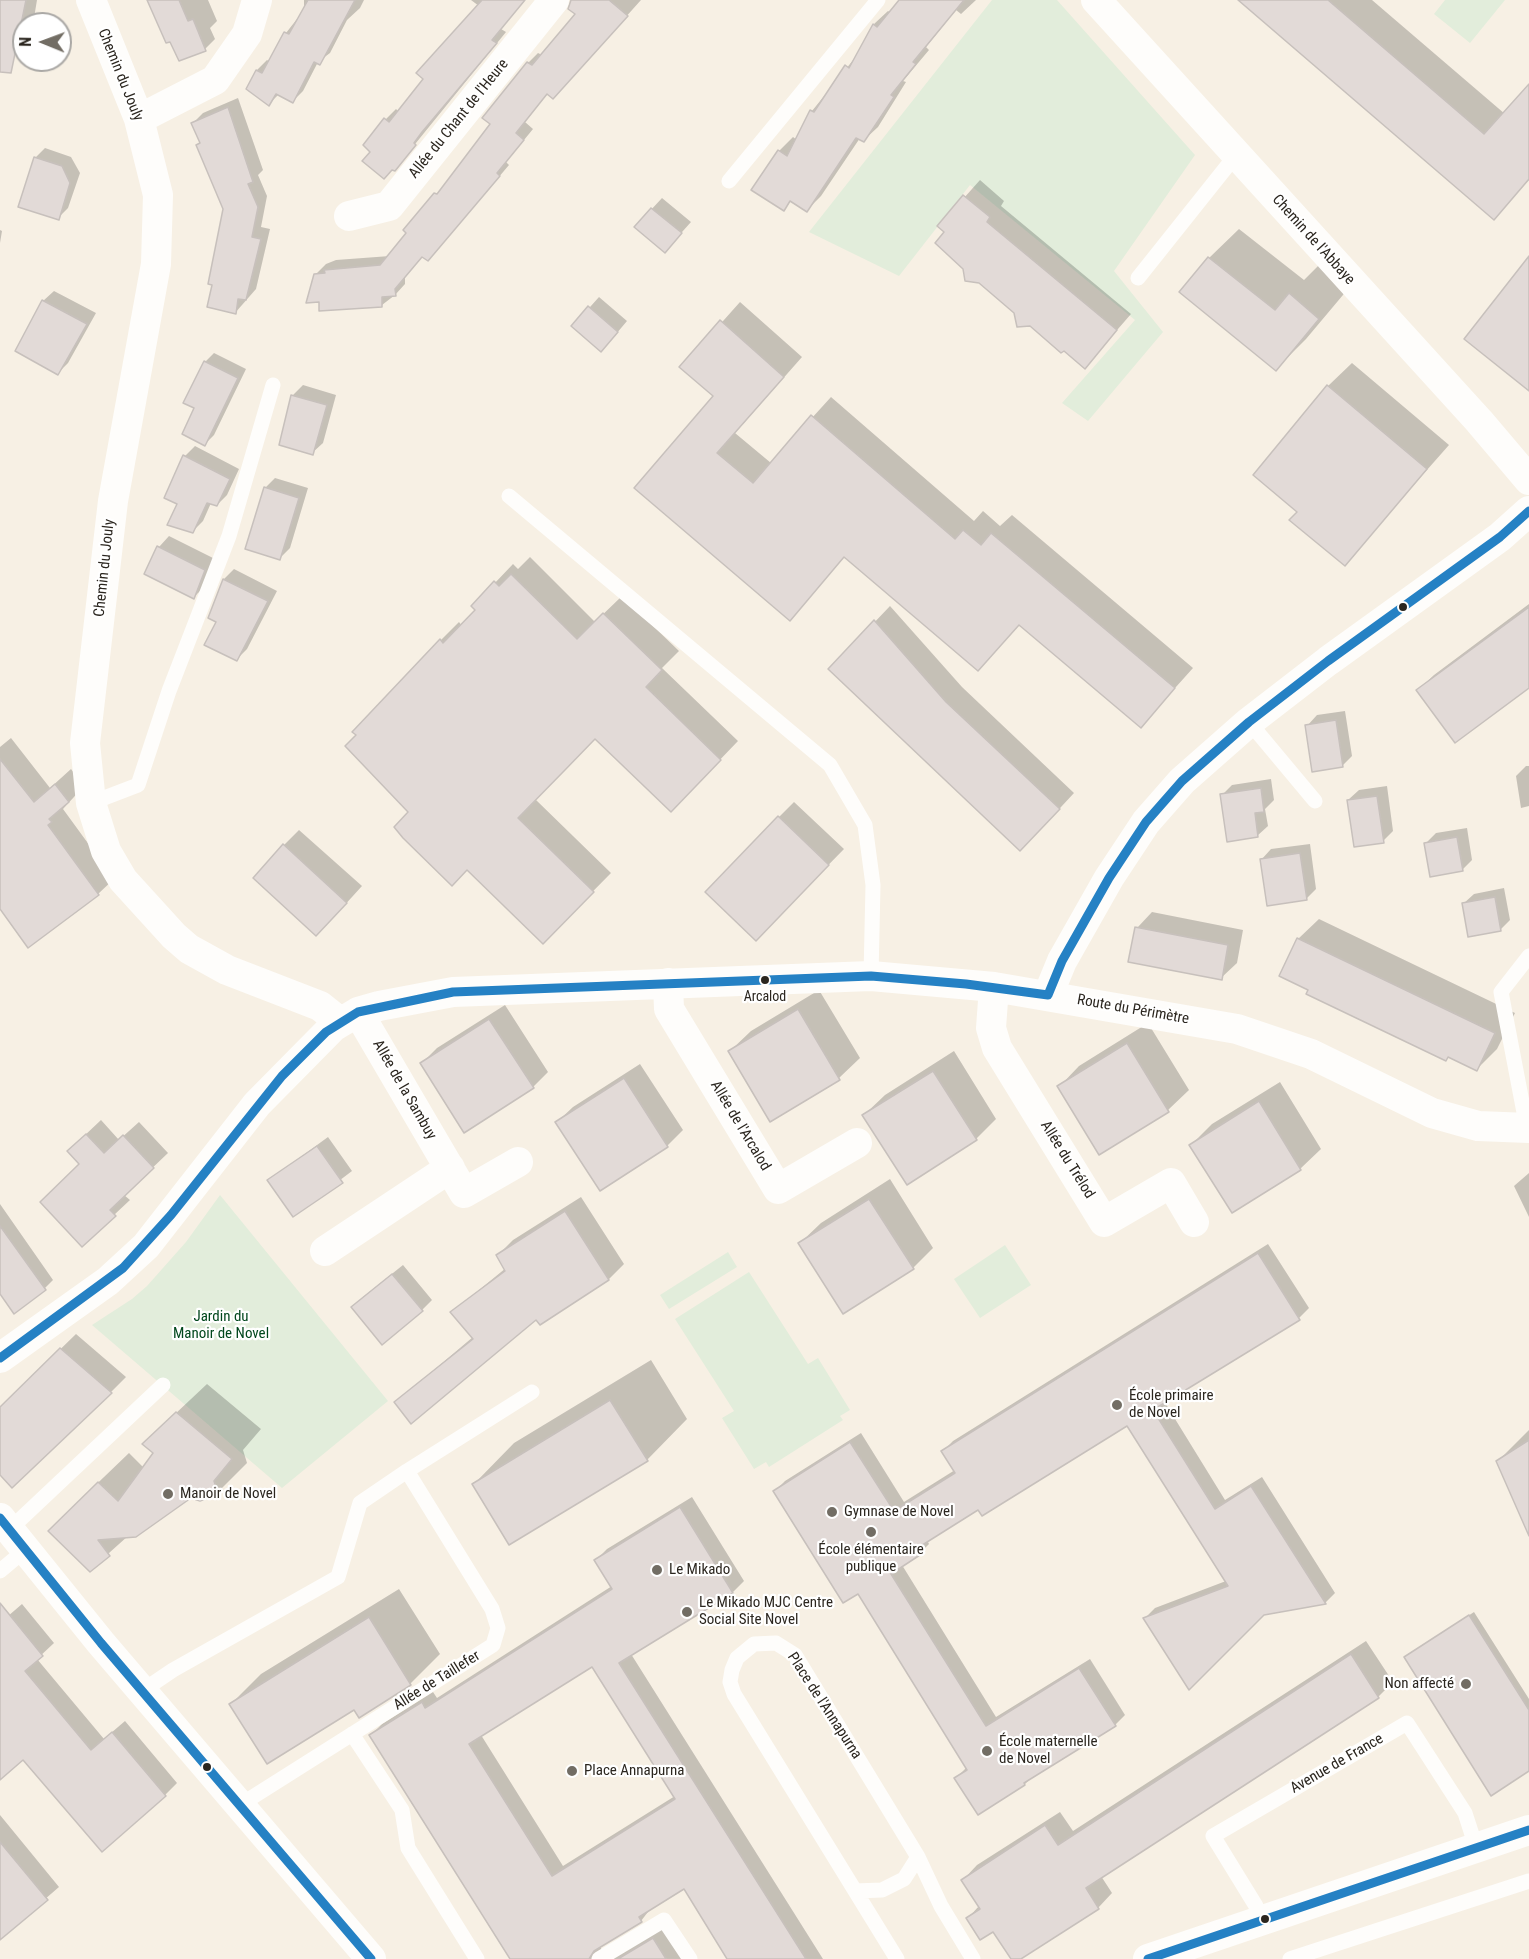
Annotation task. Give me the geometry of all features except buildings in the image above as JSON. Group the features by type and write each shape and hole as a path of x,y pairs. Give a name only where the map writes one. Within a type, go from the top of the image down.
{"street":[{"name":"Chemin du Jouly","path":"92,0 139,119 158,195 156,264 113,501 85,743 91,803 106,851 123,880 174,936 189,949 227,970 349,1017"},
{"path":"139,119 215,80 247,34 257,0"},
{"name":"Allée du Chant de l'Heure","path":"349,216 389,206 554,0"},
{"name":"Chemin de l'Abbaye","path":"1096,0 1479,421 1529,480"},
{"path":"1048,995 1075,936 1146,822 1204,758 1249,722 1500,537 1529,511"},
{"name":"Route du Périmètre","path":"0,1358 108,1281 146,1245 257,1104 282,1076 349,1017 396,1002 453,992 871,976 994,987 1245,1031 1311,1054 1432,1113 1478,1126 1528,1128"},
{"name":"Allée de l'Arcalod","path":"668,983 669,1009 778,1189 857,1143"},
{"name":"Allée du Trélod","path":"994,987 991,1028 998,1048 1104,1222 1171,1183 1194,1222"},
{"name":"Allée de la Sambuy","path":"349,1017 450,1168 464,1193 518,1162"},
{"path":"325,1251 450,1168"},
{"path":"12,1533 142,1691 371,1959"},
{"path":"1148,1959 1202,1951 1529,1830"}],"lane":[{"path":"729,181 878,0"},
{"path":"1138,278 1236,155"},
{"path":"91,803 138,786 169,691 229,536 273,385"},
{"path":"509,496 830,765 865,825 873,885 871,976"},
{"path":"1249,722 1315,801"},
{"path":"1528,1128 1501,992 1529,956"},
{"path":"0,1571 12,1533 163,1385"},
{"path":"142,1691 173,1670 338,1577 360,1503 532,1392"},
{"name":"Allée de Taillefer","path":"240,1804 482,1653 497,1639 497,1622 492,1609 407,1471"},
{"name":"Place de l'Annapurna","path":"897,1959 734,1694 730,1682 734,1664 741,1654 754,1644 776,1643 795,1655 918,1857 941,1906 973,1959"},
{"name":"Avenue de France","path":"1256,1906 1213,1836 1407,1723 1465,1813 1476,1848"},
{"path":"352,1734 402,1810 408,1848 477,1959"},
{"path":"855,1891 882,1890 904,1879 918,1857"},
{"path":"1290,1959 1529,1881"},
{"path":"599,1959 664,1920 690,1959"}],"green space":[{"path":"992,0 1057,0 1195,155 1114,271 1163,332 1088,421 1062,403 1135,320 970,185 899,276 809,232"},
{"path":"1445,0 1505,0 1470,43 1434,14"},
{"name":"Jardin du Manoir de Novel","path":"220,1195 388,1401 282,1488 92,1325 132,1299 147,1286 186,1242"},
{"path":"1005,1245 1031,1285 980,1318 954,1279"},
{"path":"728,1252 737,1267 669,1309 660,1295"},
{"path":"749,1272 808,1364 818,1358 850,1410 840,1416 843,1420 769,1467 766,1462 754,1469 722,1418 734,1411 675,1319"}],"transit line":[{"path":"0,1358 123,1268 171,1215 282,1076 326,1032 358,1012 453,992 871,976 966,984 1048,995 1062,961 1109,878 1146,822 1182,781 1249,722 1328,661 1500,537 1529,511"},
{"path":"0,1518 101,1643 371,1959"},
{"path":"1148,1959 1529,1830"}],"place":[{"name":"Arcalod","path":"765,980"},
{"name":"École primaire de Novel","path":"1117,1405"},
{"name":"Manoir de Novel","path":"168,1494"},
{"name":"Gymnase de Novel","path":"832,1512"},
{"name":"École élémentaire publique","path":"871,1532"},
{"name":"Le Mikado","path":"657,1570"},
{"name":"Le Mikado MJC Centre Social Site Novel","path":"687,1612"},
{"name":"Non affecté","path":"1466,1684"},
{"name":"École maternelle de Novel","path":"987,1751"},
{"name":"Place Annapurna","path":"572,1771"}]}
